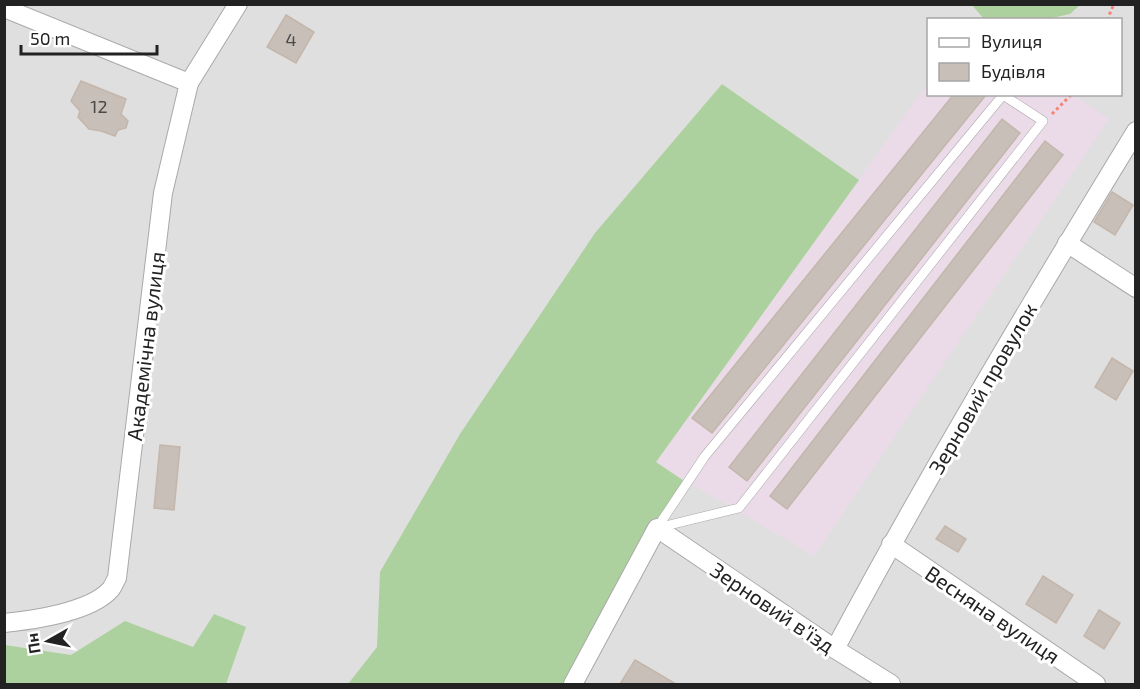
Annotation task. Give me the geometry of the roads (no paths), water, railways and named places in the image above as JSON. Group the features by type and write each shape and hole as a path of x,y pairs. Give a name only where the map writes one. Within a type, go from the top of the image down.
{"street":[{"name":"Академічна вулиця","path":"4,623 42,619 93,602 110,590 117,578 163,193 189,83 238,4"},
{"path":"6,13 189,83"},
{"name":"Зерновий провулок","path":"835,649 891,544 1067,243 1136,131"},
{"path":"1067,243 1136,288"},
{"path":"573,684 657,528"},
{"name":"Зерновий в'їзд","path":"657,528 835,649 891,684"},
{"name":"Весняна вулиця","path":"891,544 1096,684"}],"lane":[{"path":"657,528 705,456 1002,96"},
{"path":"657,528 739,508 1043,121 1005,96"}]}
